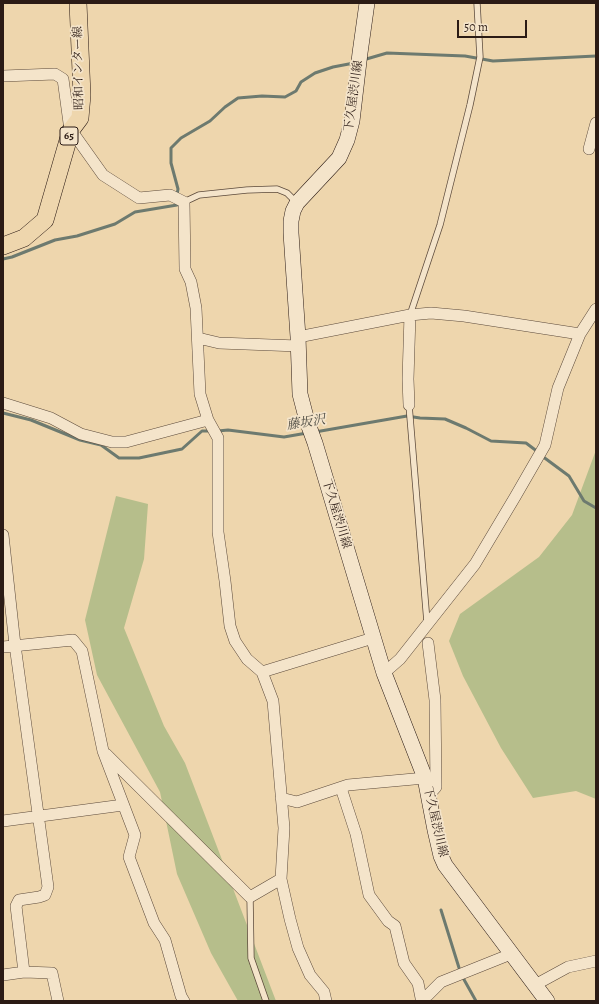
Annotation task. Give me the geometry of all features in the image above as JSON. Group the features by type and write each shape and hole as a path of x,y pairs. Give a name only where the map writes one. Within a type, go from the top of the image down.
{"main road":[{"name":"昭和インター線","path":"3,246 24,238 45,220 71,130 80,118 82,95 78,3"},
{"name":"下久屋渋川線","path":"366,3 352,121 347,140 339,158 297,203 293,211 291,221 300,394 372,638 425,778 441,856 511,954 547,1001"}],"street":[{"path":"3,76 55,74 63,79 71,130 103,175 139,198 170,195 184,202 185,269 192,282 196,308 200,394 208,420 218,438 218,532 230,626 235,642 248,659 262,672 273,701 284,828 281,878 298,948 310,975 324,992 326,1001"},
{"path":"589,149 596,123"},
{"path":"384,673 400,659 475,564 515,497 545,445 558,388 580,334 596,309"},
{"path":"198,338 219,343 298,341 410,315 431,313 464,316 580,334"},
{"path":"409,405 408,379 410,315"},
{"path":"3,403 51,418 81,434 112,442 126,442 208,420"},
{"path":"3,536 15,645 48,887 45,895 19,900 16,906 24,972"},
{"path":"262,672 372,638"},
{"path":"3,647 73,640 82,651 104,751 135,835 129,857 154,923 165,940 181,996 184,1001"},
{"path":"428,643 435,700 436,787 428,796"},
{"path":"104,751 250,897 281,878"},
{"path":"281,798 297,802 348,785 425,778"},
{"path":"341,788 356,834 369,895 388,921 395,926 404,963 418,983 421,999 428,995 441,982 511,954"},
{"path":"3,821 124,805"},
{"path":"535,985 568,967 596,961"},
{"path":"3,975 24,972 52,973 58,1001"}],"lane":[{"path":"410,315 440,225 470,105 480,57 477,3"},
{"path":"184,202 199,195 247,190 276,189 287,193 297,203"},
{"path":"409,405 428,624"},
{"path":"250,897 251,958 266,1001"}],"green space":[{"path":"596,450 596,799 576,791 533,798 501,748 463,676 449,641 460,614 539,557 572,515"},
{"path":"116,496 148,504 144,559 124,628 164,726 185,763 276,1001 238,1001 211,953 177,874 160,792 97,675 85,620"}],"waterway":[{"path":"363,60 387,53 465,56 493,61 596,56"},
{"path":"177,195 178,189 171,163 171,148 181,138 210,121 225,107 238,98 262,96 285,97 296,91 301,82 315,73 333,67 354,63"},
{"path":"3,259 12,257 55,240 77,236 115,224 135,212 177,205 177,201"},
{"name":"藤坂沢","path":"3,413 31,420 80,440 101,445 119,458 139,458 182,449 202,431 212,431"},
{"name":"藤坂沢","path":"315,432 407,416 445,419 491,441 526,443 538,452"},
{"name":"藤坂沢","path":"218,431 228,430 284,437 307,433"},
{"name":"藤坂沢","path":"542,456 569,476 584,501 596,508"},
{"path":"441,910 460,971"},
{"path":"462,976 476,1001"}]}
